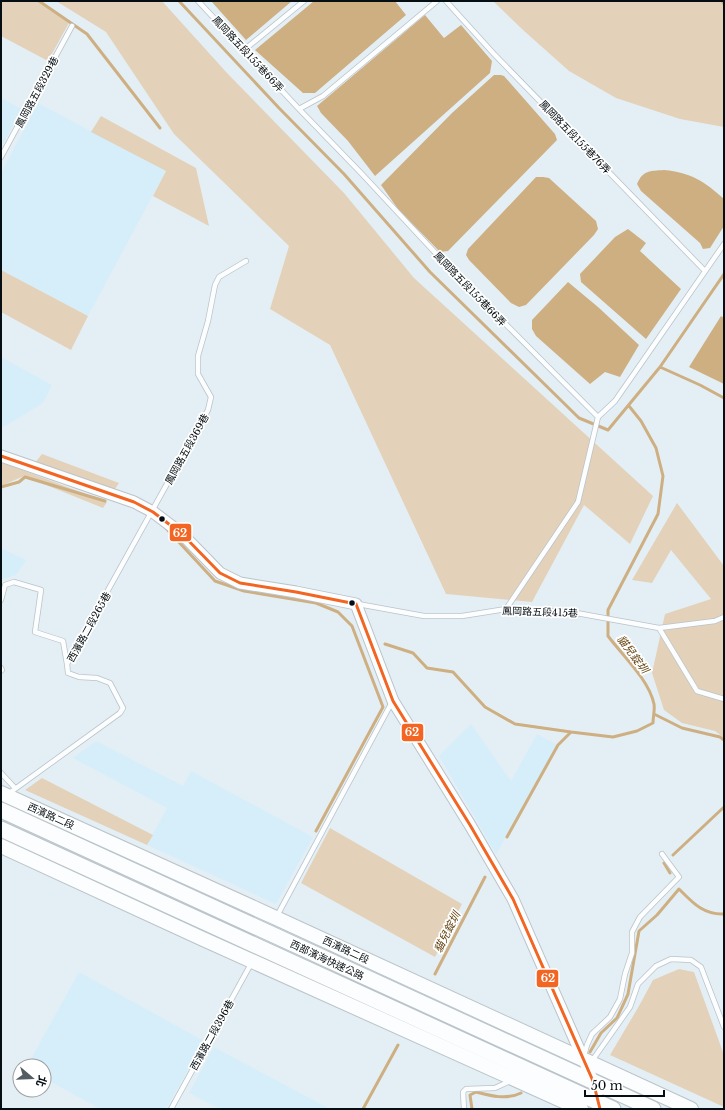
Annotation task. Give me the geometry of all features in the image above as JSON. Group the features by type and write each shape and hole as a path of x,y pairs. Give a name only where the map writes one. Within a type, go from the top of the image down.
{"highway":[{"name":"西部濱海快速公路","path":"1,810 654,1109"},
{"name":"西部濱海快速公路","path":"1,829 599,1106 613,1109"}],"main road":[{"name":"西濱路二段","path":"6,794 691,1109"},
{"path":"1,846 196,936 253,960 581,1109"}],"street":[{"path":"1,456 134,502 153,512 182,534 220,573 240,583 356,604 393,701 466,818 513,899 593,1081 599,1106"}],"lane":[{"name":"鳳岡路五段155巷66弄","path":"198,1 299,109 362,173 442,260 598,417"},
{"path":"244,50 304,1"},
{"path":"299,109 323,96 437,1"},
{"name":"鳳岡路五段155巷76弄","path":"446,1 494,54 706,271"},
{"name":"鳳岡路五段329巷","path":"1,157 72,26"},
{"path":"506,609 578,502 598,417 615,401 724,244"},
{"name":"鳳岡路五段369巷","path":"153,512 208,410 211,397 198,374 198,356 208,321 215,285 219,277 246,261"},
{"name":"西濱路二段265巷","path":"6,794 120,713 123,708 110,683 97,678 79,678 68,673 68,664 153,512"},
{"path":"1,600 5,585 14,582 41,590 35,632 63,641 68,664"},
{"name":"鳳岡路五段415巷","path":"356,604 424,616 462,616 506,609 571,612 659,628 714,621 724,617"},
{"path":"659,628 698,692 724,699"},
{"path":"276,918 393,701"},
{"path":"1,773 6,794"},
{"path":"662,854 678,877 640,917 632,932 632,953 625,974 620,999 610,1017 592,1034 587,1045 584,1060 594,1058 630,1007 638,984 656,966 671,959 691,960 701,966 724,1027"},
{"name":"西濱路二段396巷","path":"171,1109 253,960"},
{"path":"464,1109 463,1092 466,1089 496,1088 515,1078"}],"shaded area":[{"path":"1,1 41,1 70,21 48,61 1,36"},
{"path":"56,1 162,1 227,73 344,193 414,278 653,496 630,544 584,505 532,602 446,594 330,345 270,309 289,246 174,134 106,32"},
{"path":"211,1 292,1 246,40"},
{"path":"314,1 395,1 406,15 315,93 303,93 255,50"},
{"path":"493,1 724,1 724,127 680,119 616,98 569,71"},
{"path":"425,15 444,38 461,25 492,61 490,73 375,176 348,141 321,113 317,106"},
{"path":"494,75 504,76 555,134 557,140 448,251 440,252 398,209 381,185 452,113"},
{"path":"1,98 22,109 1,148"},
{"path":"38,103 166,171 88,316 1,270 1,173"},
{"path":"101,116 196,168 209,226 153,196 166,171 91,132"},
{"path":"664,170 682,173 697,179 710,187 724,199 724,226 710,248 703,249 700,243 641,191 637,184 639,179 644,174 651,171"},
{"path":"536,177 549,178 596,221 598,229 594,235 526,305 519,307 511,303 469,260 466,255 468,249"},
{"path":"628,229 646,243 640,251 681,289 646,339 581,282 580,274 615,237"},
{"path":"1,270 88,316 71,350 1,312"},
{"path":"568,282 598,307 639,345 620,377 605,372 590,384 536,336 532,329 532,320"},
{"path":"721,316 724,318 724,384 689,367"},
{"path":"1,357 52,385 43,403 2,428 1,427"},
{"path":"42,454 119,483 113,492 34,464"},
{"path":"1,462 107,502 103,508 24,476 1,486"},
{"path":"677,503 724,566 724,738 715,731 682,723 664,710 652,673 665,614 711,599 671,550 652,583 632,580"},
{"path":"1,548 26,560 16,575 2,579 1,578"},
{"path":"471,724 511,781 537,734 558,745 496,854 439,756"},
{"path":"96,741 183,786 191,771 313,837 276,904 147,845 167,808 73,758"},
{"path":"42,778 153,835 147,845 25,790"},
{"path":"330,828 462,904 435,957 301,883"},
{"path":"679,969 694,972 724,1055 724,1107 610,1055 653,980"},
{"path":"79,972 204,1041 166,1109 100,1109 52,1082 52,1058 31,1058"},
{"path":"214,1047 330,1109 220,1109 189,1093"}],"waterway":[{"path":"39,1 87,34 160,128"},
{"path":"179,1 279,108 344,174 430,272 579,418 608,430 660,367 724,274"},
{"path":"660,367 700,385 724,398"},
{"name":"貓兒錠圳","path":"507,837 558,745 571,732 613,737 637,731 653,723 654,704 647,686 635,668 608,636 608,610 658,514 663,476 656,448 641,421 629,406"},
{"path":"1,487 19,482 25,477 105,501"},
{"path":"163,525 215,581 244,591 316,603 338,612 352,626 383,707 316,831"},
{"path":"385,644 413,653 427,668 453,672 485,707 515,724 571,732"},
{"path":"654,714 682,728 720,737 724,740"},
{"path":"673,855 724,807"},
{"path":"664,863 670,873"},
{"name":"貓兒錠圳","path":"435,974 485,877"},
{"path":"590,1052 601,1033 617,1018 628,994 639,931 657,915 679,889 698,907 717,914 724,914"},
{"name":"貓兒錠圳","path":"363,1109 398,1045"},
{"path":"472,1109 470,1095 476,1092 505,1097 521,1093"}],"transit line":[{"name":"62","path":"1,456 134,502 153,512 182,534 220,573 240,583 356,604"},
{"name":"62","path":"356,604 393,701 470,825 513,899 593,1081 600,1109"}]}
